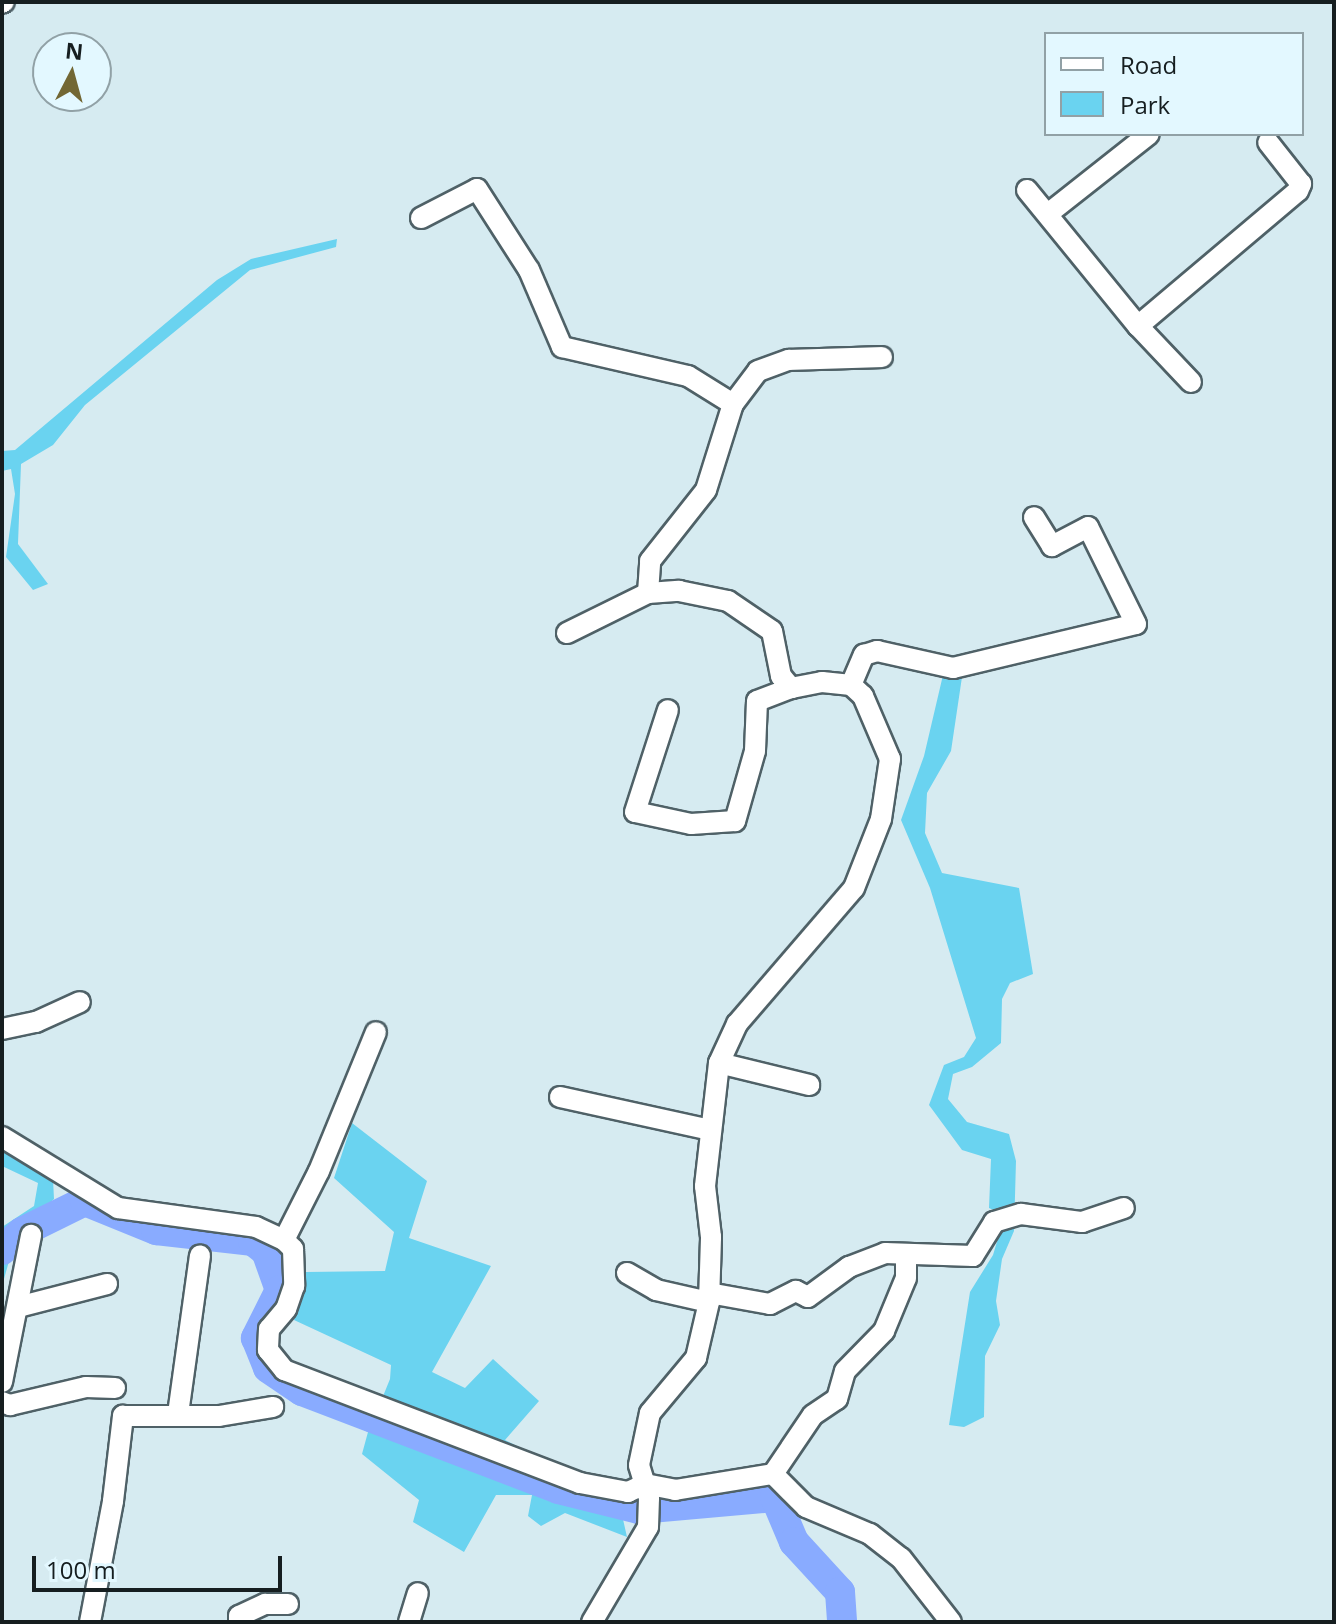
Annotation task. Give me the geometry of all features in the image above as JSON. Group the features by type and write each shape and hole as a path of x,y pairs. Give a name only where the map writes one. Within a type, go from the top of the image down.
{"street":[{"path":"1049,213 1146,136"},
{"path":"1138,326 1298,191 1301,184 1268,142"},
{"path":"421,218 477,189 529,270 562,347 688,376 733,404"},
{"path":"1027,190 1049,213 1138,326 1191,382"},
{"path":"648,593 650,561 706,490 733,404 772,362 882,357"},
{"path":"851,685 864,655 877,651 953,668 1136,624 1088,527 1052,546 1034,517"},
{"path":"567,633 648,593 679,591 739,609 772,631 781,676 791,688"},
{"path":"592,1622 648,1527 647,1491 639,1465 650,1413 696,1358 709,1298 711,1237 705,1186 719,1063 737,1024 854,888 871,854 890,759 863,696 851,685 822,682 791,688 757,701 755,751 735,821 691,824 635,812 668,710"},
{"path":"2,1029 36,1022 80,1002"},
{"path":"284,1240 319,1171 376,1032"},
{"path":"719,1063 809,1085"},
{"path":"560,1097 710,1130"},
{"path":"2,1137 118,1208 256,1227 284,1240 293,1249 294,1286 286,1309 269,1329 268,1350 284,1370 580,1483 628,1492 675,1490 773,1474 813,1415 837,1399 845,1371 884,1331 906,1278 906,1256"},
{"path":"627,1273 656,1290 770,1304 796,1291 808,1297 849,1267 885,1253 973,1256 994,1222 1021,1214 1082,1222 1124,1208"},
{"path":"2,1382 31,1235"},
{"path":"178,1414 200,1256"},
{"path":"18,1307 107,1284"},
{"path":"2,1402 10,1405 86,1387 115,1388"},
{"path":"90,1622 123,1416 219,1416 273,1407"},
{"path":"773,1474 806,1507 870,1534 901,1558 951,1622"},
{"path":"409,1622 418,1593"},
{"path":"239,1622 239,1616 265,1604 288,1604"}],"green space":[{"path":"337,239 336,247 250,270 85,405 53,445 21,464 18,544 48,584 33,590 6,557 15,494 11,469 2,471 2,451 15,450 217,280 251,259"},
{"path":"943,675 962,677 951,751 927,793 925,833 942,873 1019,888 1033,974 1010,983 1002,999 1001,1043 972,1067 953,1074 948,1099 967,1122 1009,1134 1016,1161 1014,1231 1002,1259 996,1301 1000,1325 985,1356 984,1417 964,1427 949,1425 970,1292 993,1255 1005,1215 989,1208 991,1159 962,1150 929,1105 944,1065 964,1057 976,1038 930,888 901,820 924,756"},
{"path":"352,1123 427,1181 409,1238 491,1266 432,1372 465,1388 493,1359 539,1401 505,1440 618,1497 627,1537 565,1513 541,1526 528,1516 532,1495 496,1495 464,1552 413,1522 419,1500 362,1454 368,1432 318,1409 336,1396 377,1411 390,1379 391,1365 294,1320 306,1272 385,1271 394,1232 334,1178"},
{"path":"2,1151 53,1179 54,1199 17,1233 2,1286 2,1227 34,1206 38,1183 2,1166"}],"waterway":[{"path":"72,1190 85,1201"},
{"path":"2,1250 22,1232 85,1201 156,1230 253,1241 266,1251 280,1290 256,1338 268,1368 302,1391 558,1489 639,1509 775,1497 794,1542 840,1592 842,1622"}]}
